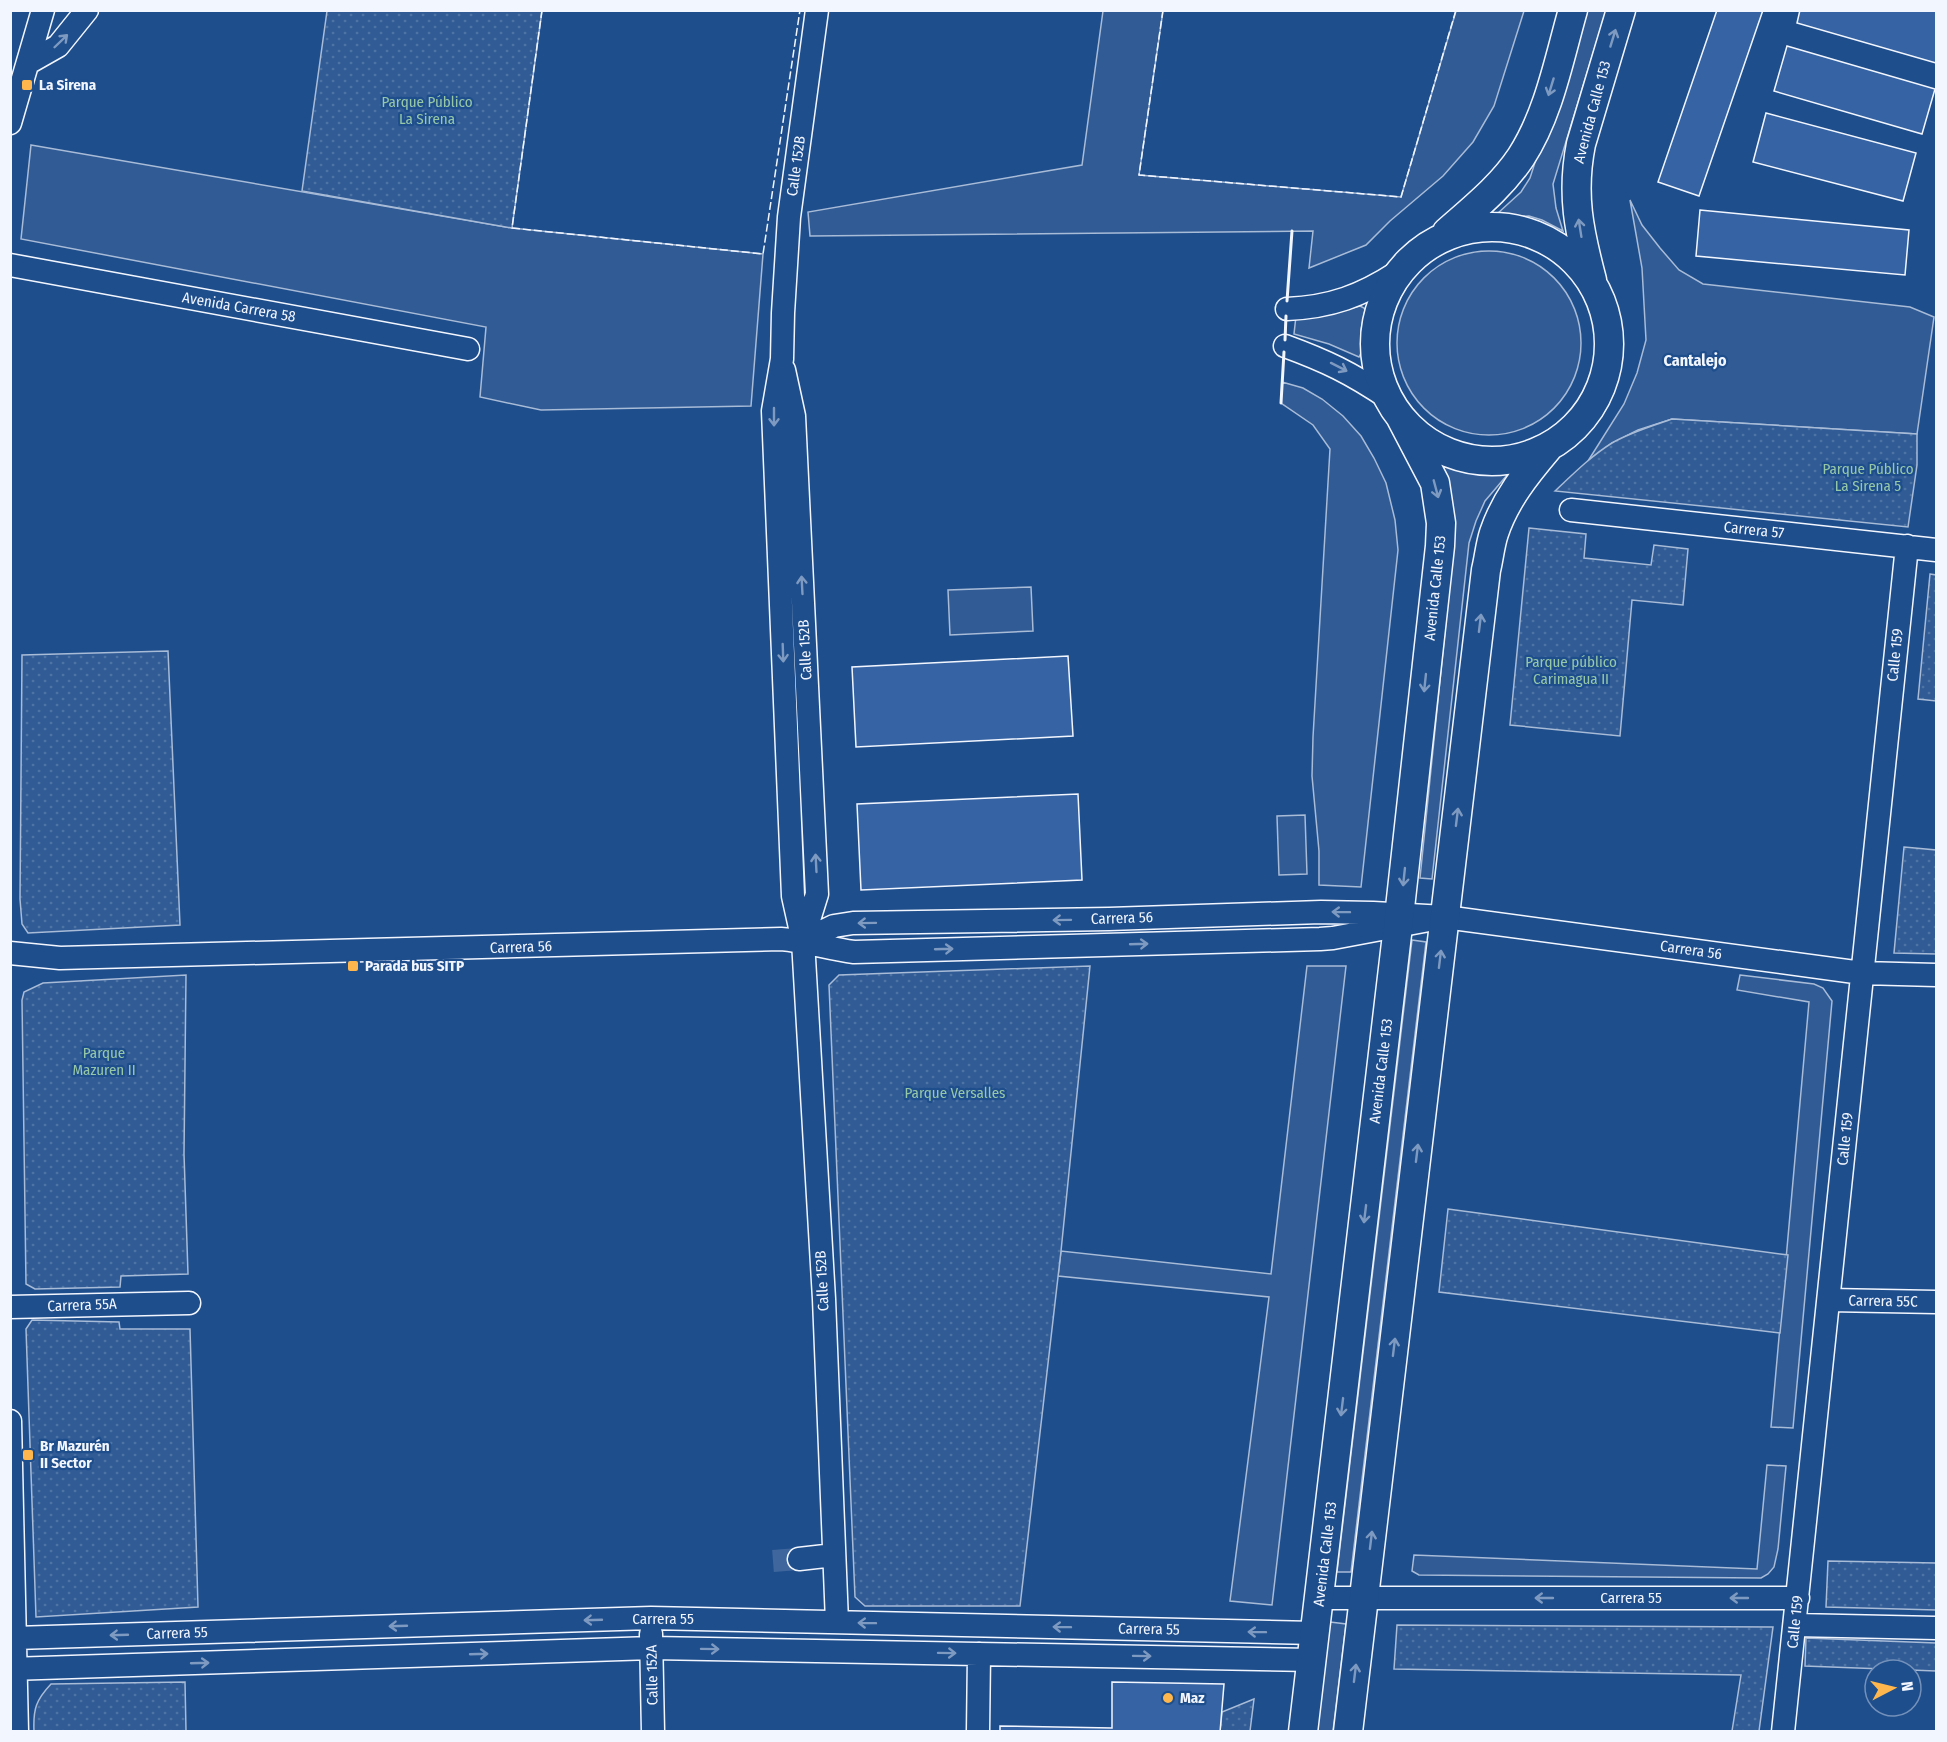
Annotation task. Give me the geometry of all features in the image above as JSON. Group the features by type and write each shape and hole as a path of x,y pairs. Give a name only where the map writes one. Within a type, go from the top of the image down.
{"main road":[{"path":"1398,272 1480,204 1520,158 1543,112 1573,10"},
{"name":"Avenida Calle 153","path":"1593,285 1582,242 1578,214 1575,189 1577,165 1581,144 1621,10"},
{"path":"1394,408 1415,433 1450,454 1470,460 1490,462 1511,460 1548,448 1563,438 1577,425 1593,402 1605,376 1609,339 1601,302 1593,285 1577,264 1558,247 1535,235 1510,228 1485,227 1459,231 1436,241"},
{"name":"Avenida Calle 153","path":"1303,1731 1399,920 1440,546 1441,523 1434,483 1378,373 1375,347 1380,312 1385,295 1398,272"},
{"path":"1348,1731 1486,570 1494,534 1511,495 1548,448"}],"street":[{"path":"10,123 43,10"},
{"path":"28,63 58,46 87,10"},
{"name":"Calle 152B","path":"817,10 789,217 782,359 794,416 817,894 802,940 824,1311 837,1622"},
{"name":"Avenida Carrera 58","path":"10,265 468,349"},
{"path":"1287,309 1309,308 1346,299 1377,285 1398,272"},
{"path":"1285,346 1335,365 1357,377 1394,408"},
{"name":"Carrera 57","path":"1571,510 1936,550"},
{"name":"Calle 159","path":"1783,1731 1907,546"},
{"name":"Carrera 56","path":"10,953 60,958 802,940 834,926 854,923 1109,919 1321,912 1399,920 1445,917 1862,973 1936,975"},
{"name":"Carrera 56","path":"10,968 60,958"},
{"name":"Carrera 55C","path":"1828,1300 1936,1302"},
{"name":"Carrera 55A","path":"10,1307 189,1303"},
{"path":"10,1420 13,1669 17,1731"},
{"path":"799,1560 834,1555"},
{"name":"Carrera 55","path":"1320,1598 1798,1598"},
{"name":"Carrera 55","path":"13,1639 651,1618 1220,1631 1314,1647"},
{"name":"Calle 152A","path":"651,1618 653,1731"},
{"path":"1795,1625 1936,1628"},
{"path":"368,1658 369,1627"},
{"path":"1220,1631 1220,1658"},
{"name":"Carrera 55","path":"13,1669 652,1648 1220,1658 1314,1647"},
{"path":"978,1731 979,1654"}],"shaded area":[{"path":"1103,11 1163,11 1139,175 1401,197 1456,11 1524,11 1494,106 1473,142 1443,176 1390,221 1366,245 1309,268 1313,231 810,236 808,212 1082,165"},
{"path":"1584,11 1606,11 1553,184 1556,208 1563,231 1529,216 1501,217 1498,213 1521,192 1530,178"},
{"path":"31,145 512,228 763,254 751,406 541,410 480,397 486,327 21,239"},
{"path":"1630,200 1642,225 1679,270 1703,284 1910,307 1934,317 1917,434 1672,419 1638,430 1612,443 1588,461 1624,404 1637,373 1646,340 1642,268"},
{"path":"1489,251 1507,252 1524,258 1540,266 1554,278 1566,292 1574,308 1580,325 1580,361 1574,378 1566,394 1554,408 1540,420 1524,428 1507,434 1489,435 1471,434 1454,428 1438,420 1424,408 1412,394 1404,378 1398,361 1397,343 1398,325 1404,308 1412,292 1424,278 1438,266 1454,258 1471,252"},
{"path":"1360,306 1365,310 1359,357 1329,344 1294,334 1296,316 1332,313"},
{"path":"1282,382 1303,388 1322,399 1343,416 1361,436 1386,483 1395,520 1398,550 1361,887 1319,885 1319,851 1312,776 1330,449 1313,425 1281,403"},
{"path":"1439,463 1472,473 1505,471 1508,474 1485,501 1469,543 1432,879 1420,878 1454,542"},
{"path":"1031,587 1033,631 950,635 948,590"},
{"path":"1305,815 1307,874 1279,875 1277,816"},
{"path":"1412,940 1426,942 1351,1572 1337,1572"},
{"path":"1307,966 1346,966 1272,1605 1230,1601 1269,1297 1058,1276 1061,1251 1271,1274"},
{"path":"1740,975 1814,984 1823,988 1832,1001 1793,1428 1771,1427 1809,1002 1737,990"},
{"path":"1767,1465 1786,1466 1778,1549 1774,1567 1761,1578 1419,1575 1412,1571 1414,1555 1757,1569"},
{"path":"1330,1622 1346,1624 1333,1731 1317,1732"}],"green space":[{"name":"Parque Público La Sirena","path":"327,11 542,11 512,228 302,191"},
{"name":"Parque Público La Sirena 5","path":"1672,419 1917,434 1917,465 1908,527 1555,491 1589,459 1612,443 1634,432"},
{"name":"Parque público Carimagua II","path":"1529,528 1586,534 1584,558 1651,565 1654,545 1688,549 1683,605 1632,600 1620,736 1510,725"},
{"path":"1930,574 1936,575 1936,701 1918,699"},
{"path":"168,651 180,925 28,933 22,924 20,899 22,655"},
{"path":"1904,847 1936,850 1936,954 1894,953"},
{"name":"Parque Versalles","path":"1090,966 1061,1251 1020,1606 865,1606 855,1597 829,985 839,975"},
{"name":"Parque Mazuren II","path":"186,975 184,1154 188,1274 121,1276 120,1287 35,1289 26,1284 22,1000 24,992 43,983"},
{"path":"1448,1209 1788,1255 1780,1333 1439,1292"},
{"path":"32,1320 119,1322 120,1329 190,1329 198,1607 36,1617 26,1329"},
{"path":"1828,1561 1936,1563 1936,1610 1826,1607"},
{"path":"1397,1625 1773,1627 1759,1731 1732,1731 1741,1675 1394,1669"},
{"path":"1806,1638 1936,1643 1936,1671 1923,1671 1923,1658 1863,1658 1863,1668 1805,1666"},
{"path":"185,1682 186,1731 34,1731 36,1705 51,1684"},
{"path":"1254,1699 1250,1731 1220,1732 1222,1712"}],"building":[{"path":"1717,10 1763,10 1699,196 1658,182"},
{"path":"1800,10 1936,10 1936,63 1797,23"},
{"path":"1787,46 1935,89 1922,134 1774,91"},
{"path":"1766,113 1916,153 1903,201 1753,162"},
{"path":"1700,210 1909,230 1905,275 1696,256"},
{"path":"1068,656 1073,736 856,747 852,667"},
{"path":"1078,794 1082,880 861,890 857,804"},
{"name":"Maz","path":"1112,1682 1224,1684 1220,1732 1000,1732 1000,1726 1112,1728"}],"tunnel":[{"path":"773,1561 799,1559"}],"fence":[{"path":"542,10 512,228 763,254 800,10"},
{"path":"1163,10 1139,175 1401,197 1456,10"}],"wall":[{"path":"1287,301 1292,231"},
{"path":"1285,340 1286,316"},
{"path":"1281,403 1284,352"}],"place":[{"name":"La Sirena","path":"27,85"},
{"name":"Parada bus SITP","path":"353,966"},
{"name":"Br Mazurén II Sector","path":"28,1455"},
{"name":"Maz","path":"1168,1698"}],"district":[{"name":"Cantalejo","path":"1695,360"}]}
